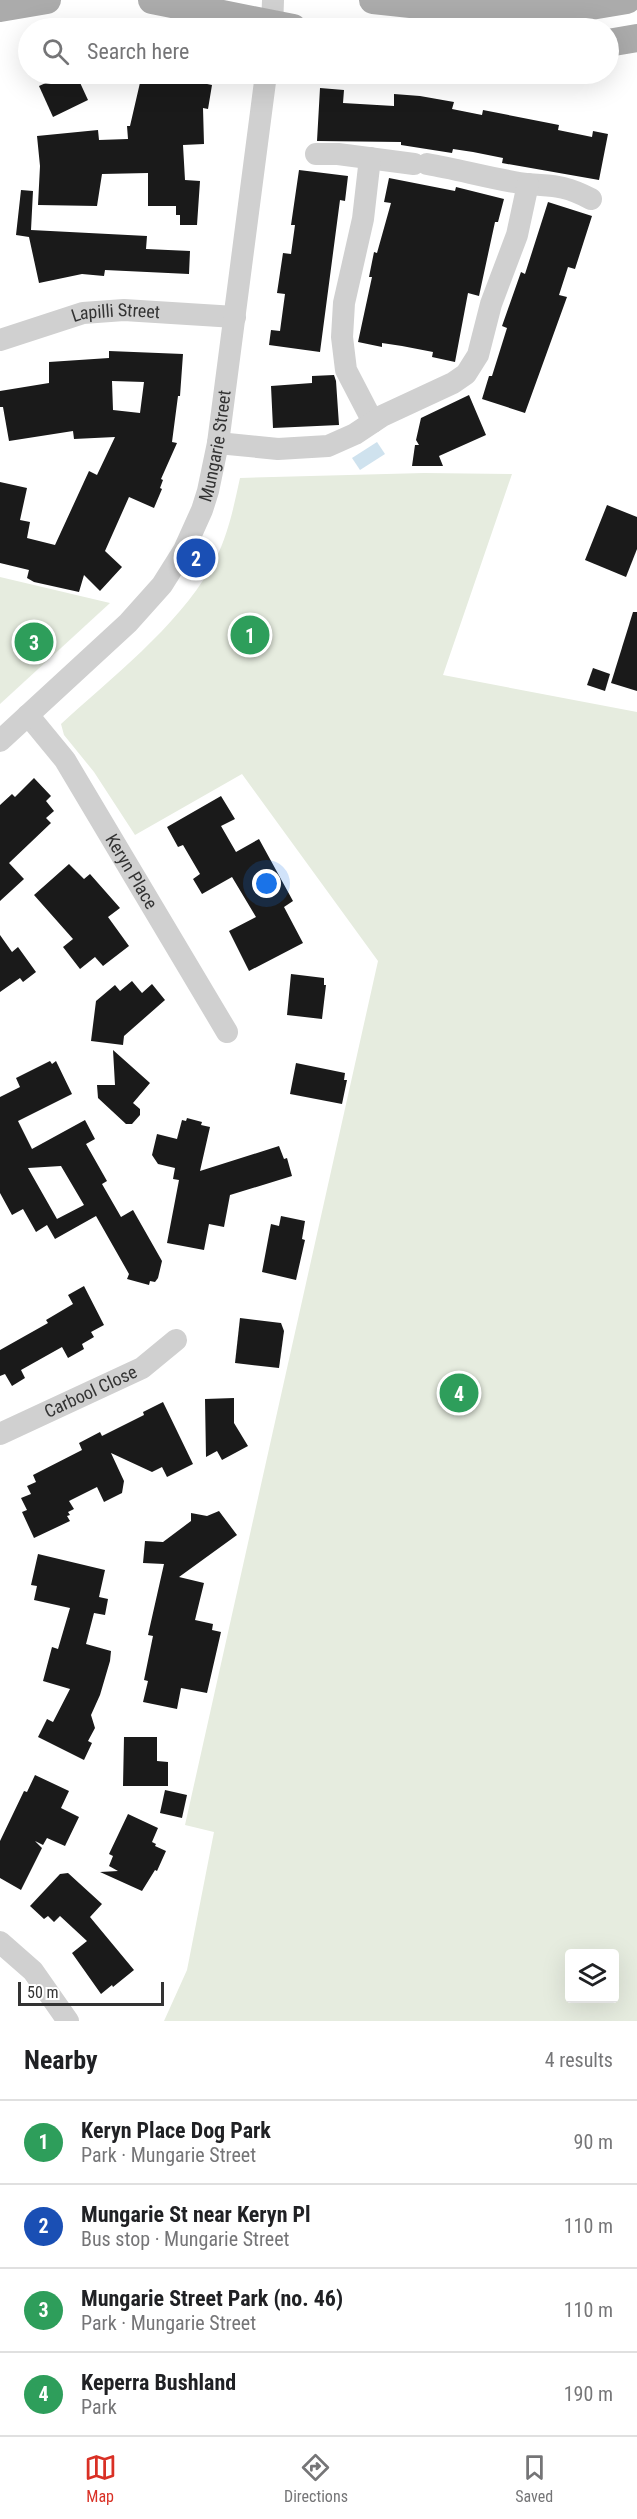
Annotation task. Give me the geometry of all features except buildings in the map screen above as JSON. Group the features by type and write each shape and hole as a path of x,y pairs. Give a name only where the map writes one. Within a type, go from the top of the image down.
{"main road":[{"path":"0,8 47,0"},
{"path":"152,0 265,18"},
{"path":"373,0 467,10 573,9 627,0"},
{"path":"619,41 637,38"}],"street":[{"name":"Mungarie Street","path":"0,741 129,622 167,578 184,550 202,510 218,442 265,84"},
{"path":"316,154 421,164 528,183 566,187 591,199"},
{"path":"370,158 363,219 346,292 342,337 346,370 373,422"},
{"path":"218,442 269,449 315,449 335,444 373,422 453,383 466,374 480,349 491,304 517,235 528,183"},
{"name":"Lapilli Street","path":"0,340 83,313 124,310 235,317"},
{"name":"Keryn Place","path":"28,715 66,760 227,1032"},
{"name":"Carbool Close","path":"0,1434 142,1368 176,1340"},
{"path":"0,1942 33,1971 68,2021"}],"shaded area":[{"path":"424,473 512,474 443,675 637,712 637,2021 164,2021 187,1970 214,1832 185,1825 378,961 242,774 135,835 94,772 64,735 61,724 142,651 180,611 210,569 229,525 240,478"},
{"path":"0,577 110,603 0,704"}],"water":[{"path":"377,442 385,454 360,470 352,458"}],"place":[{"name":"Mungarie St near Keryn Pl","path":"196,558"},
{"name":"Keryn Place Dog Park","path":"250,635"},
{"name":"Mungarie Street Park (no. 46)","path":"34,642"},
{"name":"Keperra Bushland","path":"459,1393"}]}
